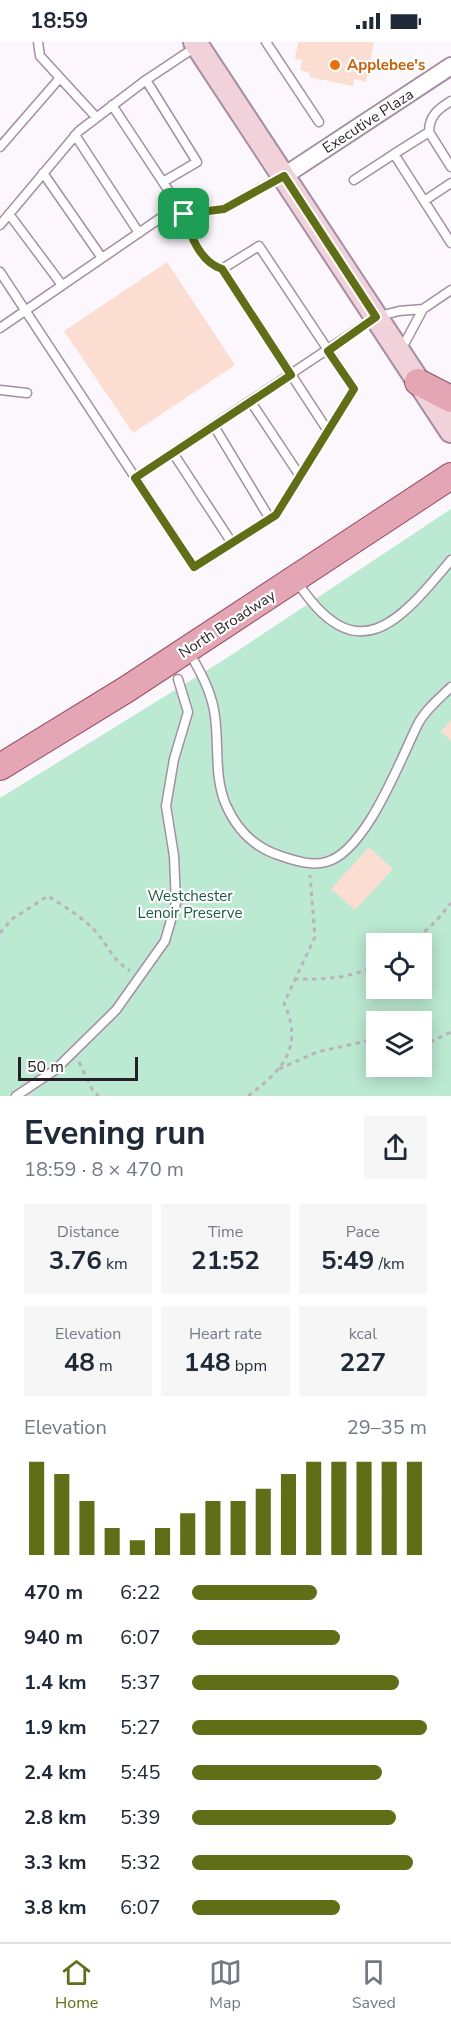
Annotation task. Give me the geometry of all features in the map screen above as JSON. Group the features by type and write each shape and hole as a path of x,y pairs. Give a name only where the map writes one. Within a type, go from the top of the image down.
{"main road":[{"path":"196,44 451,431"},
{"path":"418,382 451,399"},
{"name":"North Broadway","path":"0,767 188,650 451,476"}],"street":[{"name":"Executive Plaza","path":"284,176 451,66"}],"lane":[{"path":"38,42 40,56 96,117"},
{"path":"268,43 319,122"},
{"path":"0,225 75,135 196,44"},
{"path":"0,147 59,79"},
{"path":"146,80 197,162 163,183"},
{"path":"451,101 438,109 429,121 429,132 451,167"},
{"path":"112,105 184,214 190,234 211,265 222,269 328,431"},
{"path":"354,180 429,132"},
{"path":"75,135 139,233"},
{"path":"394,154 451,243"},
{"path":"43,173 102,258"},
{"path":"0,328 159,219 224,209 284,176"},
{"path":"424,201 451,183"},
{"path":"9,214 62,285"},
{"path":"0,272 194,567 276,515 354,389 259,246 222,269"},
{"path":"399,353 423,309 451,290"},
{"path":"135,478 376,317 399,311 423,309"},
{"path":"0,390 27,393"},
{"path":"250,402 300,476"},
{"path":"214,426 270,519"},
{"path":"173,453 232,543"},
{"path":"296,579 310,601 326,616 354,630 372,631 383,628 403,614 451,560"},
{"path":"188,650 206,682 211,699 219,781 230,815 239,829 263,848 310,864 326,862 340,856 353,844 383,796 418,723 451,687"},
{"path":"16,1096 55,1070 116,1010 165,941 176,903 174,856 165,806 174,759 188,712 178,679"}],"path":[{"path":"248,1096 270,1079 289,1055 293,1022 284,1003 293,979 315,937 310,864"},
{"path":"0,933 12,919 48,896 78,916 96,933 114,961 139,977"},
{"path":"423,933 451,903"},
{"path":"293,979 321,980 366,971"},
{"path":"432,1041 451,1032"},
{"path":"277,1070 317,1052 366,1042"},
{"path":"73,1051 93,1091 99,1096"}],"green space":[{"name":"Westchester Lenoir Preserve","path":"451,509 451,1096 0,1096 0,798 222,661"}],"building":[{"name":"Applebee's","path":"298,42 374,42 366,82 354,79 353,86 309,77 310,73 300,70 302,60 295,59"},
{"path":"167,262 235,365 133,433 64,331"},
{"path":"451,720 451,741 441,731"},
{"path":"369,847 393,869 355,910 331,889"}],"place":[{"name":"Applebee's","path":"335,65"}],"route":[{"path":"284,176 376,317 328,351 354,389 276,515 194,567 135,478 291,375 222,269 211,265 190,234 184,214 224,209 284,176"}]}
